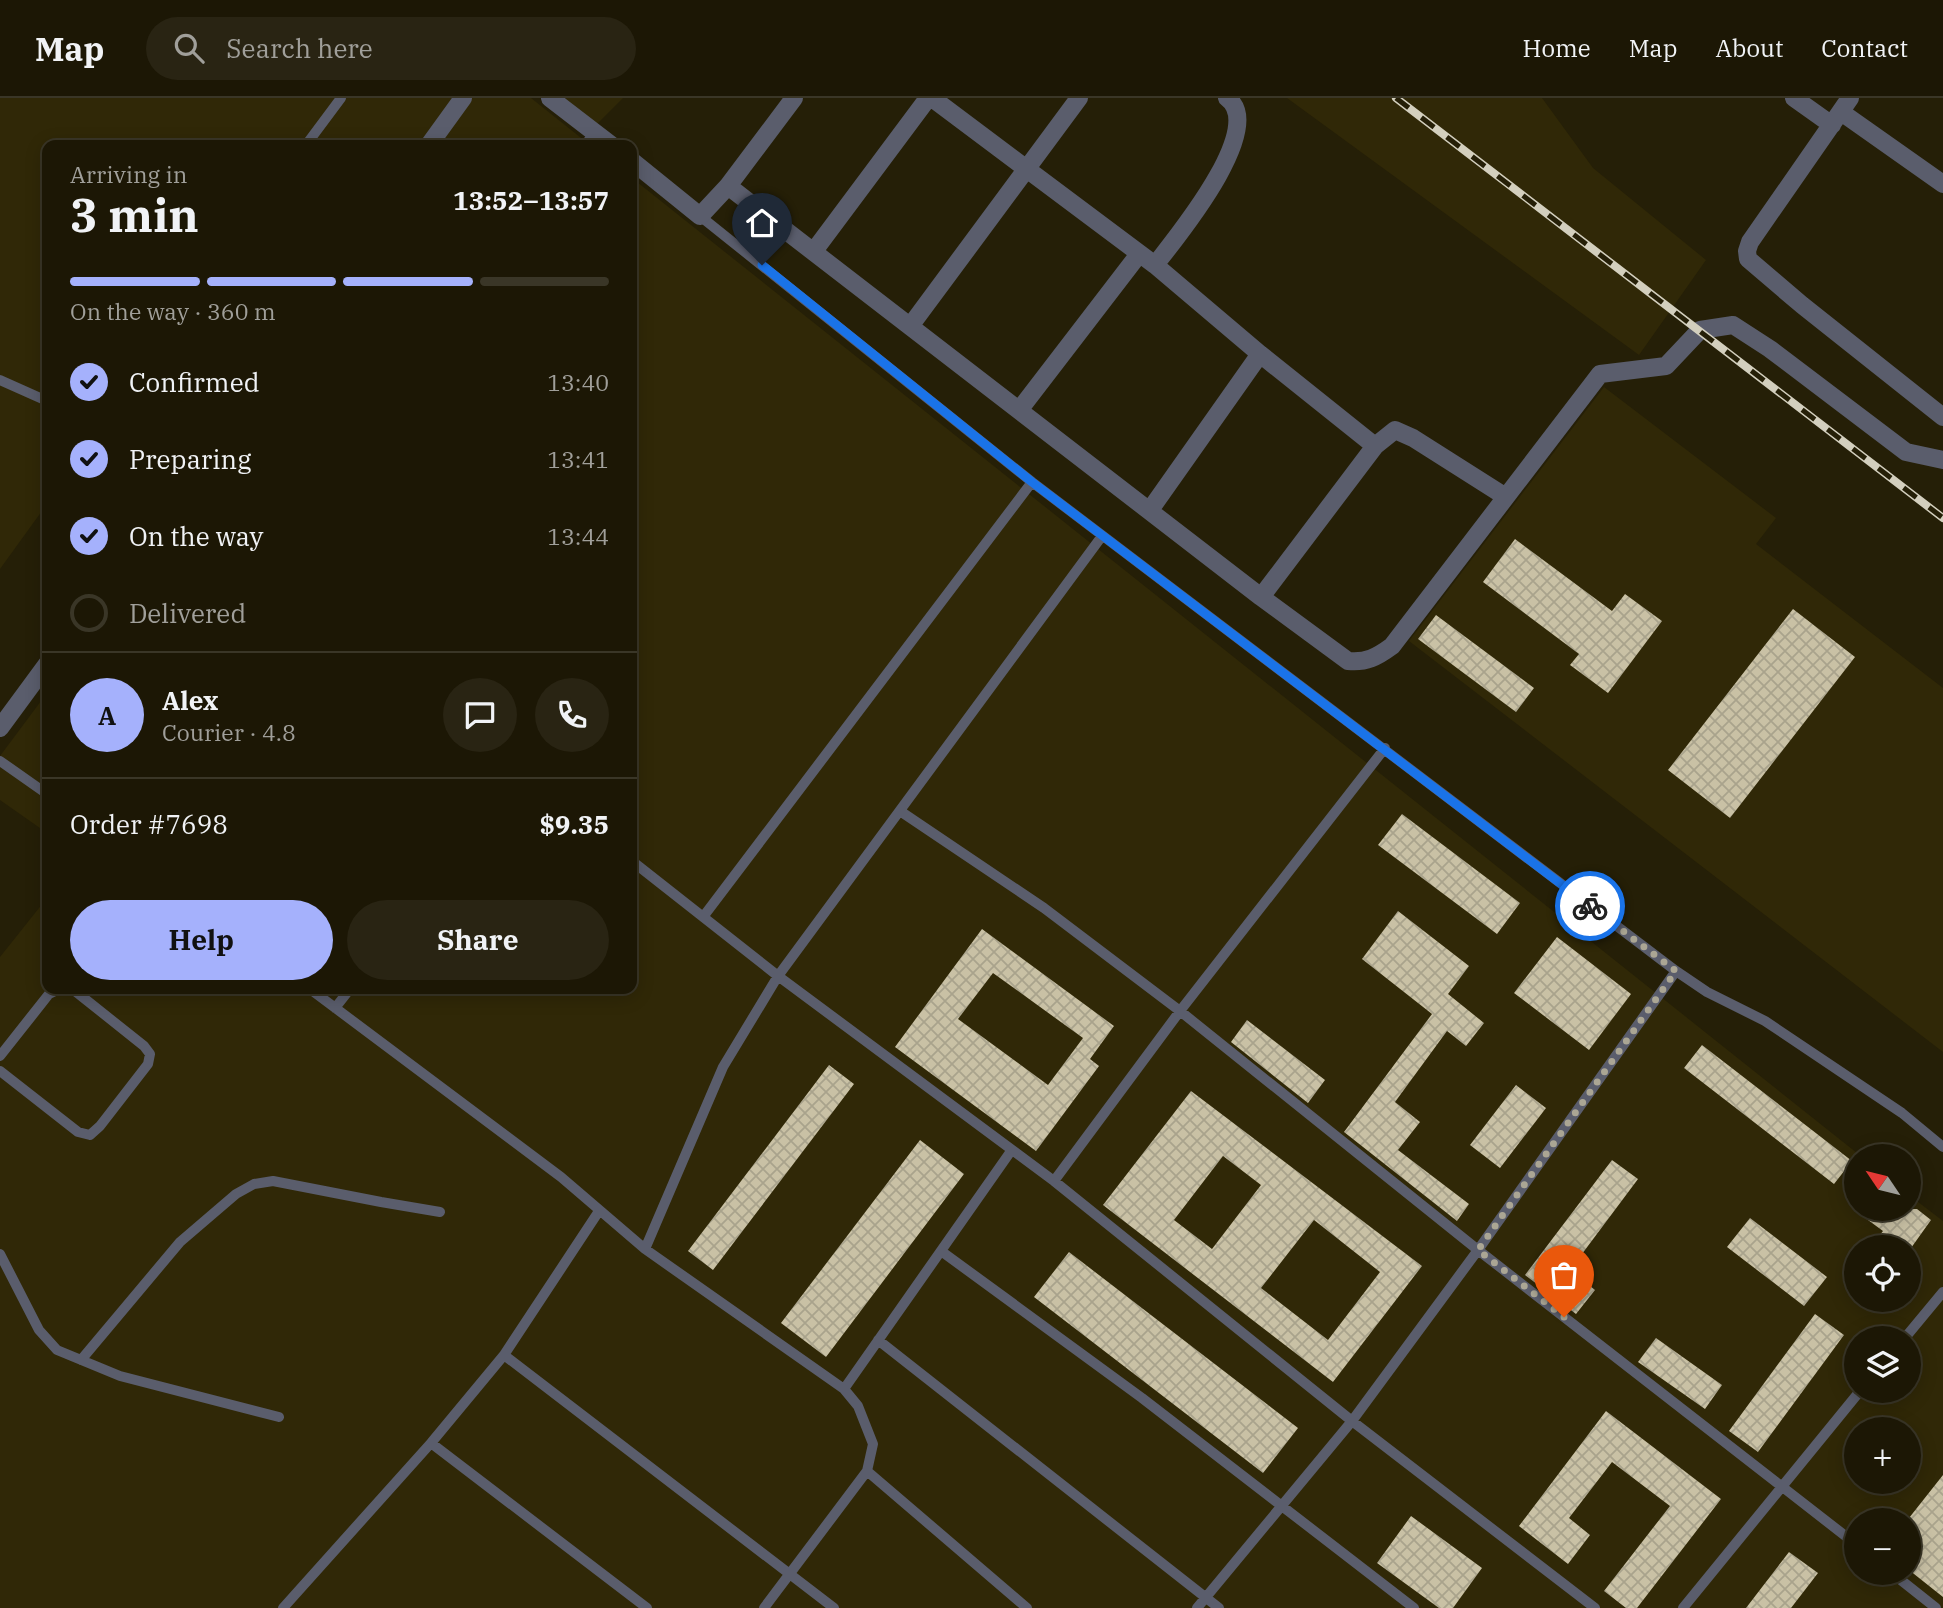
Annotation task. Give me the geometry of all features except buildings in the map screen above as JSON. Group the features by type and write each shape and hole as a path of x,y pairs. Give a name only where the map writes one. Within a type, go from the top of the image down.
{"street":[{"path":"433,140 463,98"},
{"path":"550,98 590,139"},
{"path":"637,166 700,216 728,186 794,98"},
{"path":"814,251 930,98 1155,265 1375,446"},
{"path":"911,325 1079,98"},
{"path":"1155,265 1202,203 1232,146 1239,119 1233,102 1227,98"},
{"path":"1794,98 1841,111 1943,184"},
{"path":"1841,111 1749,242 1748,259 1943,417"},
{"path":"728,186 1261,597 1348,661 1363,662 1392,646 1600,374 1666,366 1700,330 1733,325 1770,349 1906,452 1943,460"},
{"path":"1020,409 1139,254"},
{"path":"1150,510 1260,354"},
{"path":"1261,597 1375,446 1395,430 1506,498"},
{"path":"0,729 42,671"}],"lane":[{"path":"310,140 341,98"},
{"path":"700,216 1032,482 1676,971 1707,992 1765,1021 1902,1112 1943,1147"},
{"path":"0,380 42,399"},
{"path":"704,917 1032,482"},
{"path":"645,1249 723,1067 778,976 1102,536"},
{"path":"1055,1181 1180,1011 1385,748"},
{"path":"0,761 42,790"},
{"path":"900,811 1044,908 1180,1011 1478,1250 1844,1535"},
{"path":"637,865 778,976 1055,1181 1352,1421 1595,1608"},
{"path":"1197,1608 1352,1421 1478,1250 1676,971"},
{"path":"0,1056 50,994"},
{"path":"0,1071 78,1132 90,1135 100,1126 148,1064 150,1054 144,1046 79,994"},
{"path":"317,994 561,1177 645,1249 844,1389 858,1406 873,1444 867,1471 764,1608"},
{"path":"335,1008 346,994"},
{"path":"844,1389 1011,1151"},
{"path":"81,1360 180,1242 236,1195 254,1184 273,1181 440,1212"},
{"path":"284,1608 431,1443 504,1355 599,1211"},
{"path":"941,1251 1142,1398 1414,1608"},
{"path":"0,1254 39,1331 57,1350 120,1376 279,1417"},
{"path":"1915,1326 1943,1292"},
{"path":"878,1340 1219,1608"},
{"path":"504,1355 834,1608"},
{"path":"1683,1608 1850,1403"},
{"path":"431,1443 647,1608"},
{"path":"867,1471 1027,1608"},
{"path":"1907,1585 1936,1608"}],"shaded area":[{"path":"0,98 531,98 584,140 42,140 42,511 0,569"},
{"path":"542,98 623,98 588,133"},
{"path":"1287,98 1542,98 1593,168 1706,260 1639,355"},
{"path":"637,182 1846,1144 1844,1222 1922,1222 1922,1205 1943,1221 1943,1608 0,1608 0,957 42,904 42,994 637,994"},
{"path":"1604,387 1776,518 1756,544 1943,688 1943,1052 1409,641"},
{"path":"42,700 42,829 0,800 0,756"}],"railway":[{"path":"1396,98 1943,518"}],"way so far":[{"path":"1564,1317 1478,1250 1676,971 1590,906"}],"route":[{"path":"762,265 1032,482 1590,906"}]}
